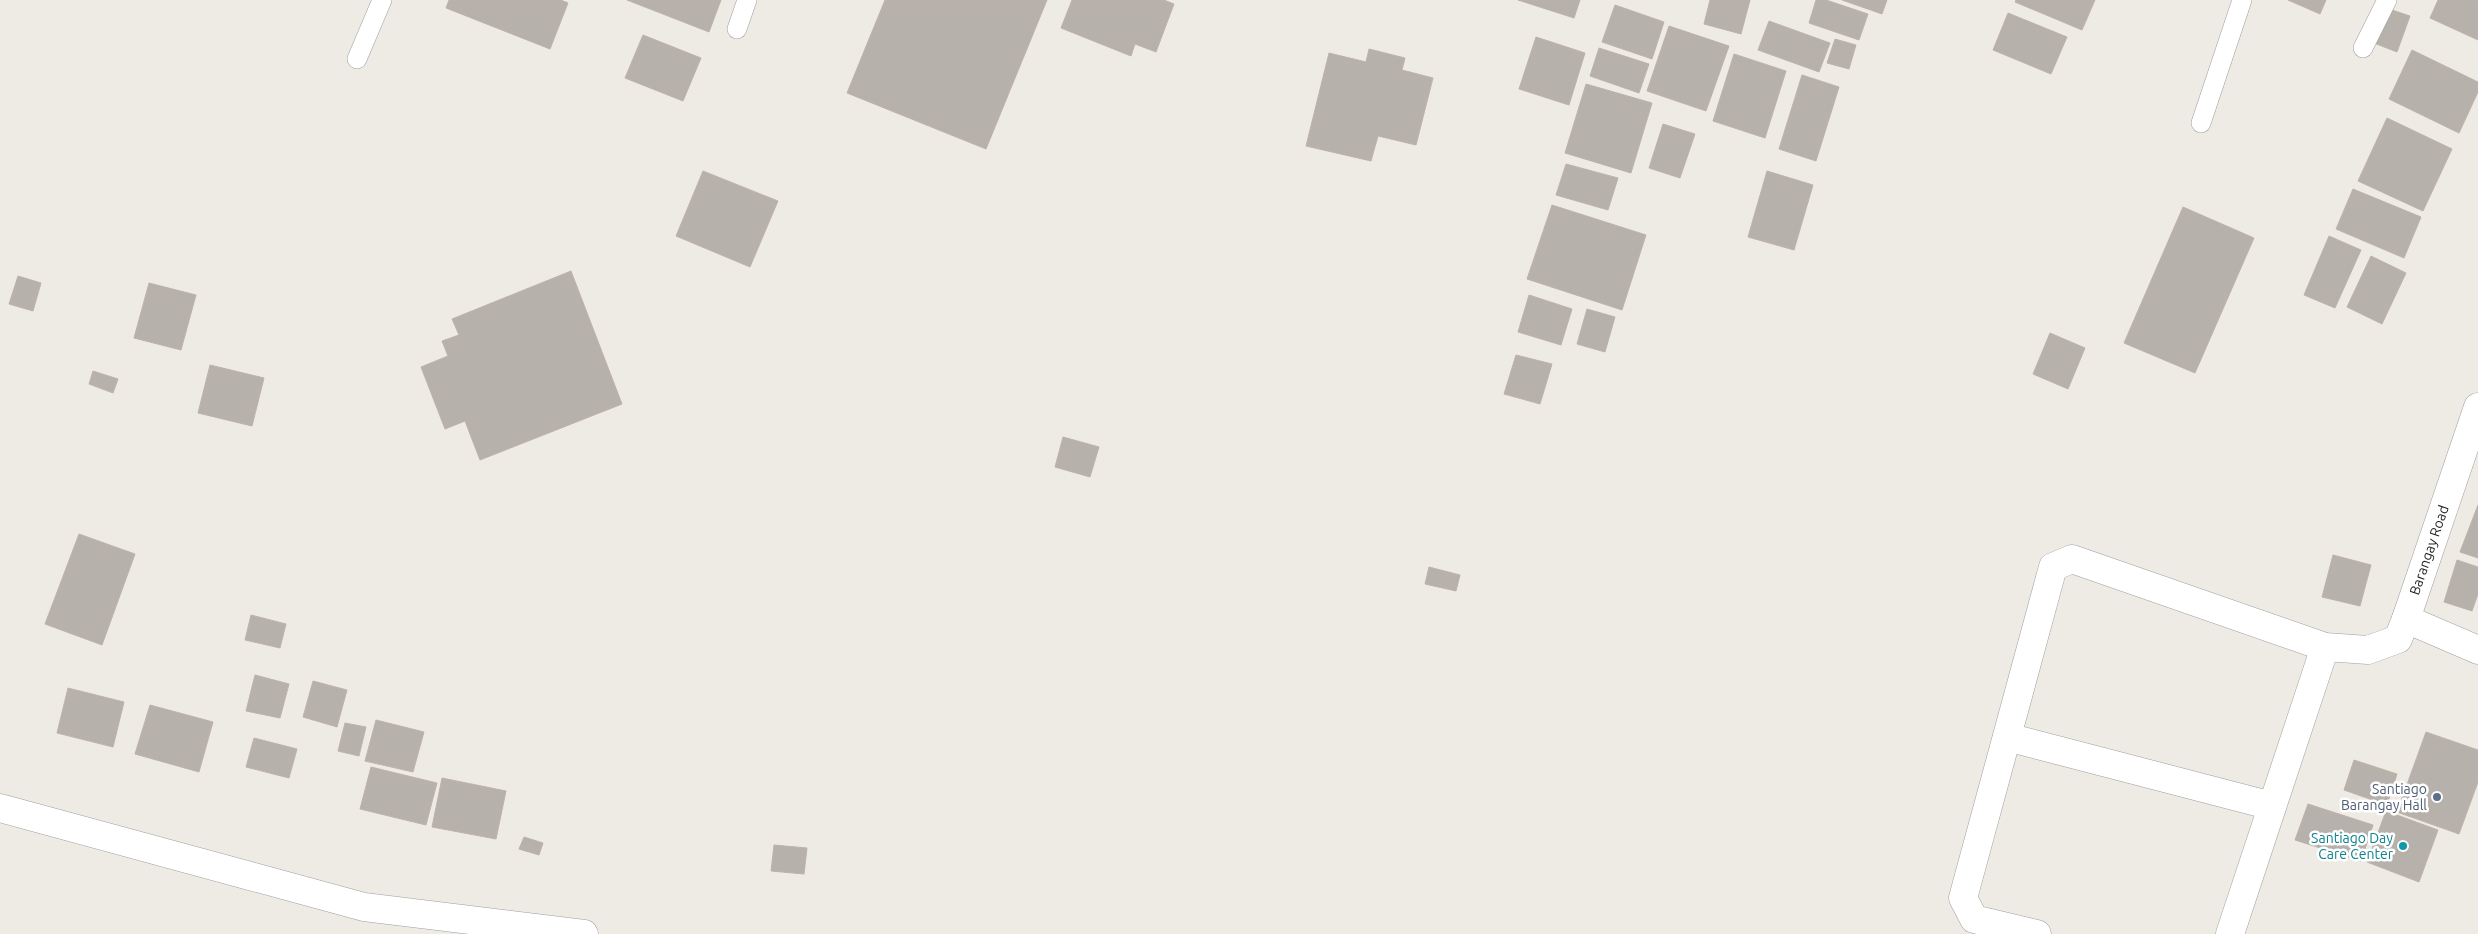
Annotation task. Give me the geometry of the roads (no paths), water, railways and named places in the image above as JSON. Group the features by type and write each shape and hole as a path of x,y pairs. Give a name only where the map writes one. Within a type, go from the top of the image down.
{"street":[{"name":"Barangay Road","path":"2007,737 2053,567 2072,559 2325,647 2368,650 2398,639 2478,407"},
{"path":"2406,619 2478,650"},
{"path":"2230,934 2325,647"},
{"path":"2037,934 1974,919 1963,898 2007,737 2272,806"},
{"path":"0,808 364,907 584,934"}],"lane":[{"path":"358,59 382,0"},
{"path":"737,29 747,0"},
{"path":"2201,123 2242,0"},
{"path":"2363,48 2386,0"}],"place":[{"name":"Santiago Barangay Hall","path":"2437,797"},
{"name":"Santiago Day Care Center","path":"2403,846"}]}
